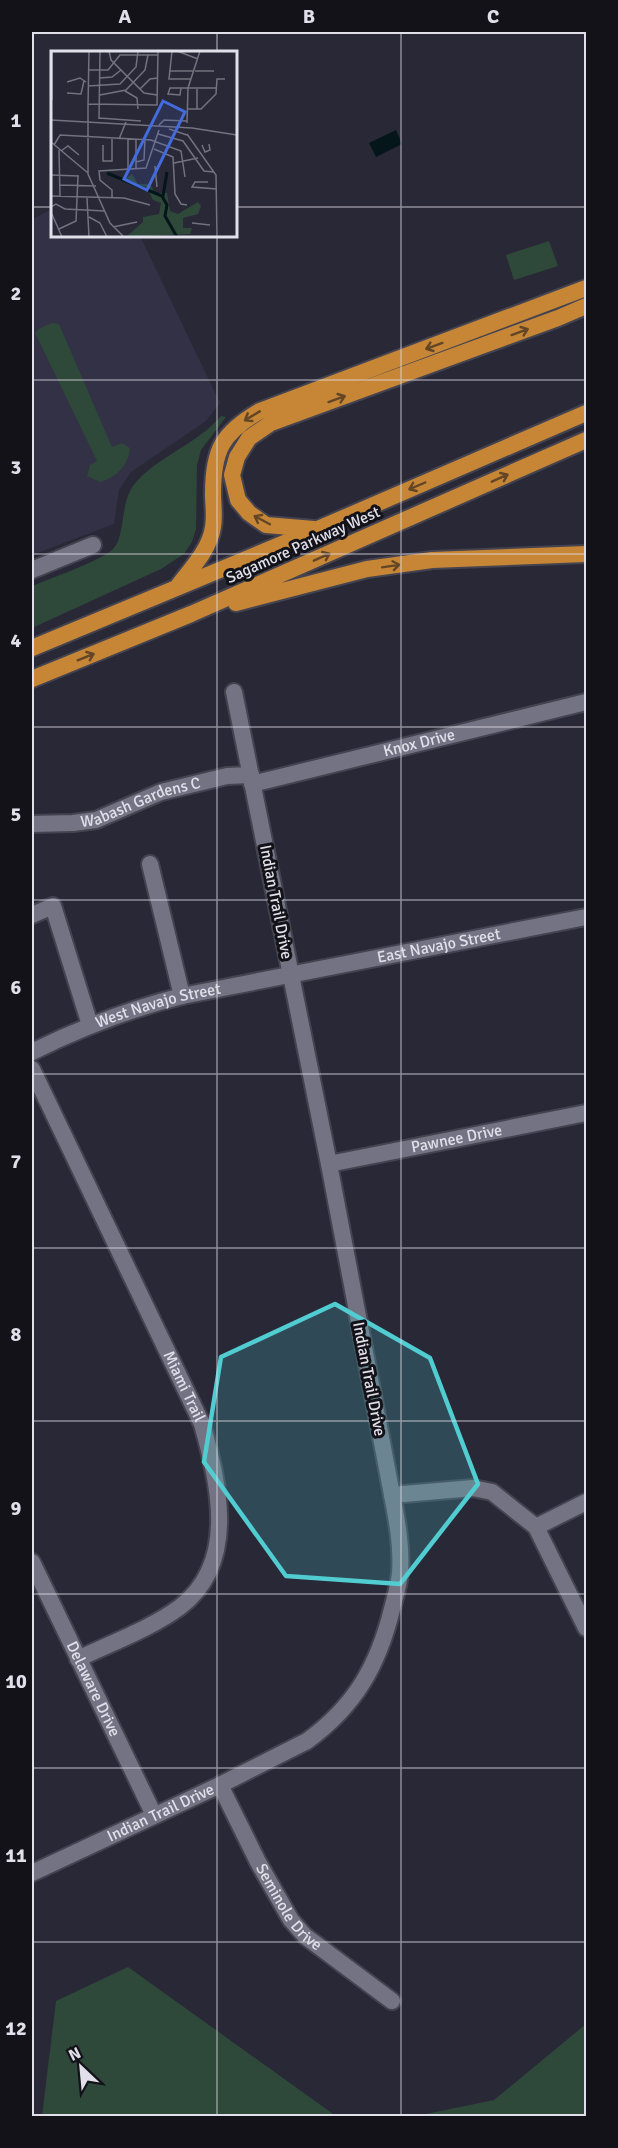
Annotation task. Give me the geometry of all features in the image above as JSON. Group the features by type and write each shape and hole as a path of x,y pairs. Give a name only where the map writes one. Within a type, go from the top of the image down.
{"highway":[{"path":"178,587 204,551 213,528 214,465 222,444 231,430 260,411 586,288"},
{"path":"318,529 266,525 249,513 238,500 232,475 237,457 249,438 271,423 586,306"},
{"name":"Sagamore Parkway West","path":"32,648 318,529 586,413"},
{"name":"Sagamore Parkway West","path":"32,679 191,614 586,440"},
{"path":"191,614 367,569 432,560 586,554"}],"street":[{"path":"32,570 93,545"},
{"name":"Indian Trail Drive","path":"32,1873 220,1785 307,1741 320,1732 350,1702 364,1682 379,1653 400,1573 398,1530 393,1495 234,692"},
{"name":"Knox Drive","path":"251,780 586,702"},
{"name":"Wabash Gardens C","path":"32,824 96,820 161,792 227,776 251,780"},
{"path":"150,864 183,996"},
{"path":"32,915 53,906 90,1025"},
{"name":"East Navajo Street","path":"290,975 586,917"},
{"name":"West Navajo Street","path":"32,1052 90,1025 129,1011 183,996 290,975"},
{"name":"Miami Trail","path":"32,1069 202,1424 212,1457 221,1516 213,1564 199,1587 181,1606 156,1622 78,1659"},
{"name":"Pawnee Drive","path":"329,1164 586,1113"},
{"path":"393,1495 473,1488 492,1492 536,1527 586,1628"},
{"path":"536,1527 586,1503"},
{"name":"Delaware Drive","path":"32,1562 154,1815"},
{"name":"Seminole Drive","path":"220,1785 258,1862 291,1920 305,1936 392,2001"}],"highlighted area":[{"path":"335,1304 430,1358 478,1484 400,1584 286,1576 204,1462 221,1357"}],"shaded area":[{"path":"396,130 402,144 376,157 369,143"},
{"path":"51,210 51,237 140,237 220,403 206,421 131,472 119,490 114,524 32,555 32,219"}],"green space":[{"path":"549,241 558,266 514,280 506,255"},
{"path":"52,323 59,324 112,447 122,443 130,448 121,470 100,482 87,476 90,465 97,461 35,333"},
{"path":"221,416 226,417 201,450 197,465 196,529 192,542 184,554 161,569 32,628 32,586 86,565 112,550 119,538 132,487 157,464 201,434"},
{"path":"128,1967 336,2116 42,2116 56,2001"},
{"path":"586,2024 586,2116 416,2116 494,2100"}]}
